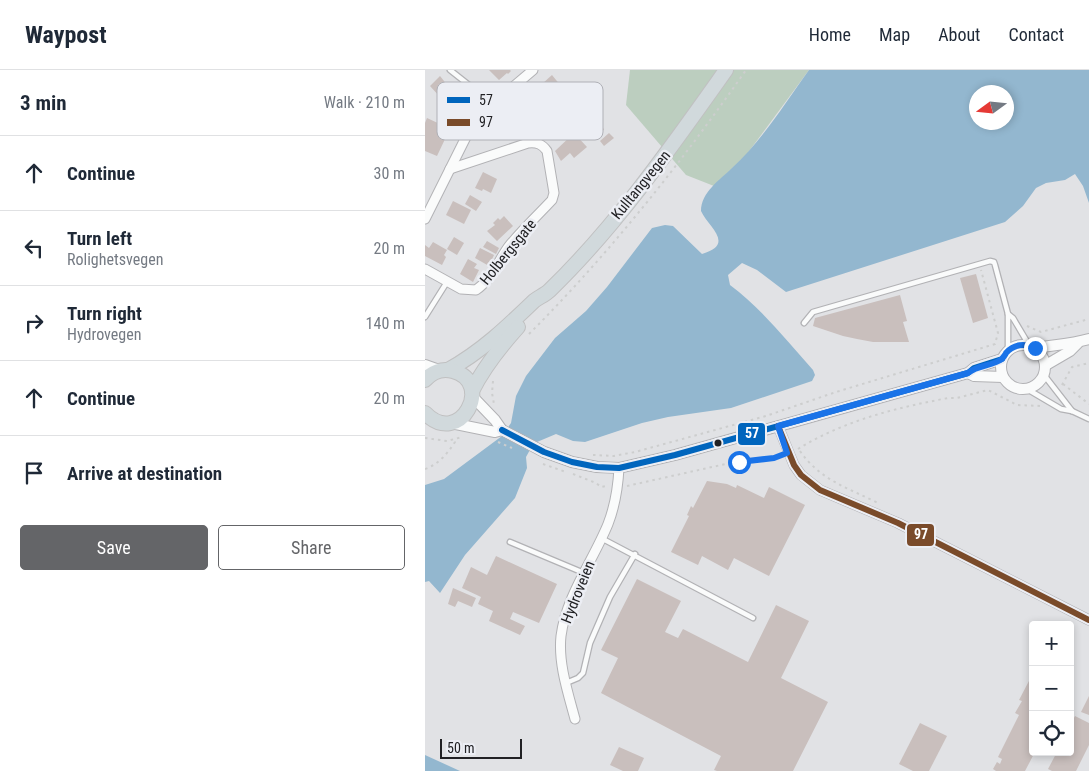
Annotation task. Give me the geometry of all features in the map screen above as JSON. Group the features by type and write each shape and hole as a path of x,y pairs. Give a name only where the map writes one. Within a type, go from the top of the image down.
{"highway":[{"name":"Kulltangvegen","path":"425,380 432,373 443,370 486,346 539,297 547,292 592,244 630,199 726,70"},
{"name":"Kulltangvegen","path":"438,423 464,416 469,410 472,393 479,375 493,356 543,301 547,292"},
{"path":"443,370 456,372 463,376 469,383 472,393"},
{"path":"425,414 438,423"}],"street":[{"path":"519,82 533,70"},
{"path":"425,219 465,140"},
{"name":"Holbergsgate","path":"425,268 461,289 476,290 483,286 508,248 552,200 554,193 547,152 544,147 534,142 449,169"},
{"path":"472,393 502,430 544,452 572,462 597,467 619,468 675,455 968,373 974,368 1005,355 1018,345 1032,347 1089,339"},
{"path":"1005,355 1001,368 1003,377 1013,387 1027,389 1038,384 1045,370 1070,351 1078,342"},
{"path":"1032,347 1042,355 1045,370"},
{"path":"425,365 443,370"},
{"path":"968,373 974,376 1003,377"},
{"path":"438,423 495,432 502,430"},
{"path":"778,426 787,453 801,475 820,490 898,523 1089,620"},
{"name":"Hydroveien","path":"575,719 566,683 561,653 561,636 568,608 608,524 618,486 619,468"}],"lane":[{"path":"450,70 465,82"},
{"path":"804,323 813,312 990,261 994,262 1008,314 1005,355"},
{"path":"425,317 447,282"},
{"path":"1008,314 1013,318 1032,347"},
{"path":"1045,370 1072,411"},
{"path":"1027,389 1061,408 1088,417"},
{"path":"601,538 635,554 753,618"},
{"path":"509,542 584,573"},
{"path":"566,683 578,678 583,673 590,643 610,597 635,554"}],"path":[{"path":"591,454 614,456 635,452 766,416 836,392 995,344 998,333 979,263"},
{"path":"1041,332 1089,319"},
{"path":"1072,367 1089,362"},
{"path":"1063,384 1089,404"},
{"path":"539,462 556,470 585,477 596,482 601,487 629,486 753,459 774,458 799,449 825,434 854,422 940,399 957,398 988,390"},
{"path":"425,438 447,441 465,435"},
{"path":"425,469 447,454 455,439"},
{"path":"494,440 517,451"}],"green space":[{"path":"630,70 809,70 747,154 714,186 686,175 626,105"}],"water":[{"path":"809,70 1089,70 1089,203 1083,186 1075,174 1065,180 1046,183 1036,188 1023,206 1005,222 786,292 757,270 742,263 728,275 730,285 763,315 813,370 815,375 812,381 731,408 668,417 642,423 585,442 573,441 556,434 537,442 526,457 527,468 515,498 465,555 440,593 429,581 425,582 425,485 444,479 502,436 511,423 516,396 526,376 555,338 586,311 607,287 652,228 665,225 673,226 702,254 712,250 717,245 717,235 701,211 704,198 712,187 743,158 773,121"},
{"path":"425,755 460,771 425,771"}],"building":[{"path":"489,70 510,70 511,71 499,80"},
{"path":"552,75 558,82 544,82"},
{"path":"440,76 445,82 437,82 437,94 430,86"},
{"path":"427,118 437,123 437,140 445,140 437,156 425,151 425,123"},
{"path":"609,133 614,138 604,146 600,141"},
{"path":"567,140 580,140 587,147 574,158 570,153 561,161 555,151"},
{"path":"483,172 497,179 491,193 475,188"},
{"path":"470,195 482,202 476,211 465,204"},
{"path":"453,201 471,210 464,224 446,215"},
{"path":"504,216 513,226 497,241 487,231 495,225 493,223 498,218 500,220"},
{"path":"454,237 464,243 457,255 447,249"},
{"path":"487,241 499,248 496,254 483,247"},
{"path":"433,242 447,250 442,265 425,256 425,245 429,248"},
{"path":"480,248 494,255 489,266 475,258"},
{"path":"468,259 477,264 474,268 479,270 473,282 460,274"},
{"path":"976,274 988,318 973,323 960,278"},
{"path":"900,295 907,321 903,322 909,342 873,342 843,336 813,326 815,318"},
{"path":"707,481 727,484 736,488 737,485 764,498 769,487 805,505 769,576 734,558 728,570 702,556 698,565 671,552 689,516 687,515 691,506 693,508"},
{"path":"496,556 557,584 539,623 513,612 510,619 525,626 520,635 489,621 493,611 478,604 481,597 462,588 471,567 487,575"},
{"path":"637,579 681,601 665,632 678,638 683,629 748,662 776,605 809,621 781,678 828,702 793,771 714,770 721,756 601,693 618,658 601,650"},
{"path":"453,588 476,598 472,607 458,601 455,607 448,604"},
{"path":"1029,681 1029,756 1033,756 1025,771 996,771 993,769 997,762 1000,764 1002,759 998,757 1019,715 1015,713 1022,701 1019,700"},
{"path":"1089,696 1089,715 1081,712"},
{"path":"1075,716 1089,723 1089,745 1076,771 1052,771 1048,769 1055,756 1074,756"},
{"path":"920,723 947,736 929,771 913,771 899,764"},
{"path":"619,747 644,758 638,771 623,771 610,765"}],"transit line":[{"name":"57","path":"502,430 544,452 572,462 597,467 619,468 675,455 968,373 974,368 1002,359"},
{"name":"97","path":"778,426 794,465 801,475 820,490 898,523 1089,620"}],"route":[{"path":"739,462 774,458 787,453 778,426 968,373 974,368 1002,359 1008,350 1018,345 1029,345 1035,348"}]}
